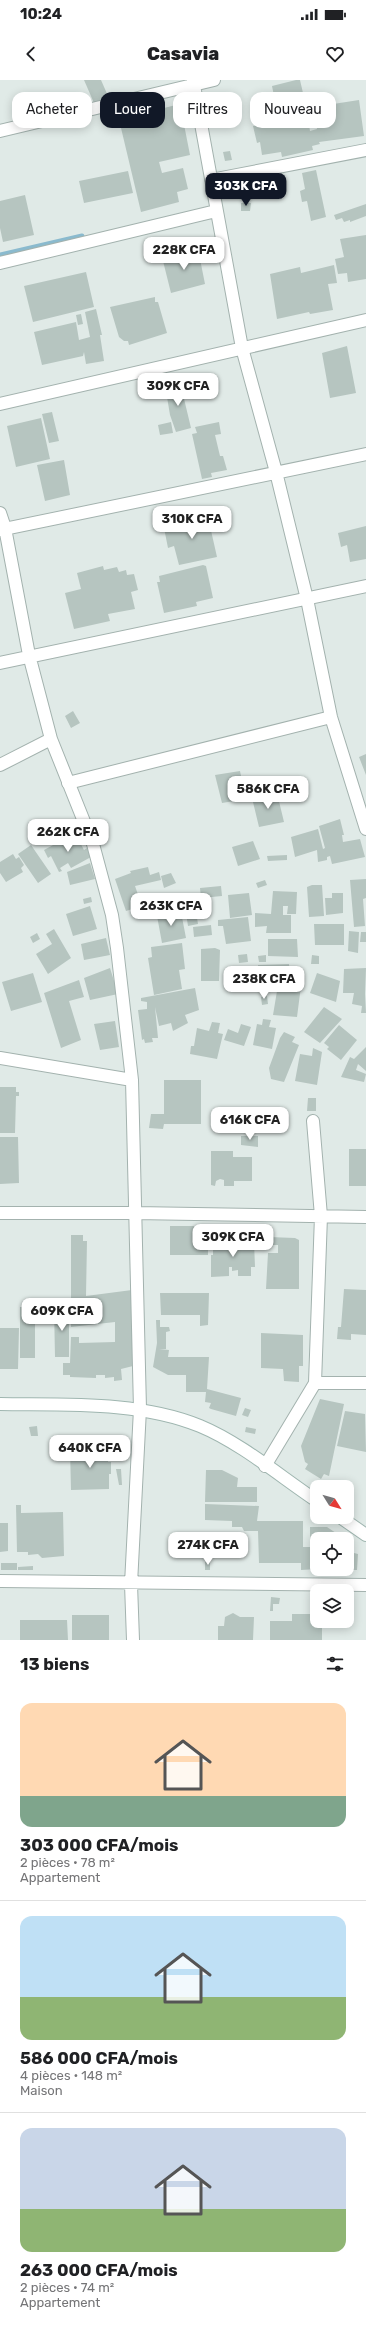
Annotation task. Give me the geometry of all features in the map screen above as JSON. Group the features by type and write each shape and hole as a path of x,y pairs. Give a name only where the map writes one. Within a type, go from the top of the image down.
{"street":[{"path":"0,131 193,82 214,80"},
{"path":"193,82 242,348 276,472 307,600 331,717 366,829"},
{"path":"211,180 366,150"},
{"path":"0,263 216,211"},
{"path":"0,404 366,320"},
{"path":"2,529 366,454"},
{"path":"0,513 2,529 29,655 50,739 93,844 112,915 118,948 132,1080 140,1409 131,1584 132,1640"},
{"path":"0,663 29,655 307,600 366,586"},
{"path":"68,782 331,717"},
{"path":"0,766 50,739"},
{"path":"0,1058 132,1080"},
{"path":"266,1466 315,1383 321,1216 313,1121"},
{"path":"0,1213 135,1213 366,1217"},
{"path":"315,1383 366,1383"},
{"path":"0,1404 140,1409 174,1416 202,1427 230,1442 310,1497"},
{"path":"350,1524 366,1535"},
{"path":"0,1581 131,1584 366,1585"}],"building":[{"path":"84,80 101,80 106,92 100,92 100,100 94,103 92,92 89,92"},
{"path":"300,80 303,92 273,92 272,86"},
{"path":"359,100 364,136 319,142 320,144 312,146 313,150 282,157 281,152 262,155 260,142 257,143 253,128 310,128 310,131 317,128 336,128 336,104"},
{"path":"173,106 173,128 185,128 190,155 159,162 162,173 183,168 188,189 177,192 179,202 141,212 121,128 165,128 165,108"},
{"path":"230,151 232,160 225,161 223,152"},
{"path":"316,170 326,217 311,221 307,201 302,202 300,191 305,189 302,173"},
{"path":"128,171 133,193 84,203 79,181"},
{"path":"25,195 34,235 3,242 0,228 0,201"},
{"path":"241,203 251,203 250,211 241,211"},
{"path":"366,204 366,216 350,222 350,220 344,222 342,218 336,220 334,215"},
{"path":"366,235 366,279 348,282 347,273 338,274 335,259 344,257 340,239"},
{"path":"198,249 205,284 171,293 162,257"},
{"path":"334,265 337,283 328,284 333,310 310,314 309,312 277,319 270,274 300,267 301,273"},
{"path":"86,272 94,307 33,322 24,286"},
{"path":"155,297 155,302 158,302 167,333 129,345 128,341 124,341 119,337 110,307"},
{"path":"96,309 102,335 100,335 104,361 86,364 84,352 83,356 42,365 34,332 76,322 79,340 90,337 85,312"},
{"path":"81,314 83,324 78,325 76,315"},
{"path":"347,346 356,393 330,398 322,353"},
{"path":"180,382 191,428 176,432 170,415 165,385"},
{"path":"52,412 59,441 49,443 42,414"},
{"path":"41,418 50,459 16,467 7,426"},
{"path":"171,422 173,433 160,435 158,425"},
{"path":"219,422 221,434 215,435 220,456 223,456 227,470 211,473 212,477 202,479 192,434 197,433 195,427"},
{"path":"64,460 70,495 45,501 37,465"},
{"path":"203,509 208,527 210,526 217,557 179,565 174,546 168,548 164,528 196,521 194,511"},
{"path":"366,526 366,559 350,562 347,545 341,547 338,533"},
{"path":"203,565 206,566 213,598 196,602 197,606 164,613 157,582 160,582 159,576"},
{"path":"103,566 104,570 117,567 119,572 126,570 127,575 134,574 138,590 131,592 135,609 108,614 110,621 74,629 65,593 81,589 77,573"},
{"path":"73,711 80,723 71,728 65,716"},
{"path":"366,754 366,775 359,757"},
{"path":"240,771 246,799 222,803 215,775"},
{"path":"277,793 284,822 259,827 252,798"},
{"path":"340,819 344,835 342,835 343,842 360,839 365,857 332,864 330,856 327,857 327,860 318,862 317,850 295,857 291,837 318,829 323,849 325,848 319,826"},
{"path":"75,833 84,850 87,848 91,857 71,868 68,863 60,868 62,871 59,872 51,856 48,858 44,850"},
{"path":"253,841 260,859 238,866 232,847"},
{"path":"31,845 51,874 38,883 18,854"},
{"path":"13,854 16,859 19,857 24,865 21,868 23,872 6,882 0,873 0,862"},
{"path":"287,855 287,860 268,861 267,856"},
{"path":"90,863 95,879 70,885 67,872"},
{"path":"148,867 150,875 159,872 161,880 135,886 142,906 126,911 115,879 131,873 130,871"},
{"path":"171,873 176,883 164,888 161,876"},
{"path":"366,879 366,898 363,899 365,926 354,927 350,880"},
{"path":"265,880 267,885 258,888 256,883"},
{"path":"312,885 322,885 324,916 309,917 307,887"},
{"path":"221,886 222,896 201,898 200,888"},
{"path":"273,891 297,892 296,914 287,914 288,906 283,906 283,915 291,915 291,933 266,933 267,926 255,927 255,913 271,914"},
{"path":"183,893 193,893 198,924 188,926"},
{"path":"249,893 252,915 230,918 228,895"},
{"path":"332,893 343,893 343,913 326,915 325,898 332,898"},
{"path":"91,897 92,902 84,904 83,899"},
{"path":"90,906 97,929 73,936 66,914"},
{"path":"160,906 162,914 152,915 151,908"},
{"path":"181,912 186,938 162,943 157,916"},
{"path":"248,917 251,941 226,944 223,926 218,926 218,920"},
{"path":"314,924 344,924 344,945 315,945"},
{"path":"211,925 212,935 194,937 193,927"},
{"path":"54,929 71,958 48,974 36,954 52,944 46,934"},
{"path":"349,931 359,932 358,953 348,951"},
{"path":"361,932 366,932 366,942 360,942"},
{"path":"37,933 40,939 33,943 30,937"},
{"path":"106,938 110,955 84,960 81,944"},
{"path":"268,939 297,939 298,957 268,956"},
{"path":"182,943 185,969 179,970 182,989 154,995 148,958 152,957 151,947"},
{"path":"215,948 220,950 219,981 201,981 201,949"},
{"path":"247,954 248,962 239,963 238,955"},
{"path":"266,955 266,962 259,962 258,956"},
{"path":"312,955 319,956 319,964 311,964"},
{"path":"289,964 291,985 301,986 297,1017 273,1015 278,985 259,986 258,965"},
{"path":"110,968 118,994 90,1000 84,978"},
{"path":"366,968 366,1013 361,1013 362,1006 352,1004 354,993 343,993 344,969"},
{"path":"33,973 42,1002 11,1011 2,982"},
{"path":"317,973 340,981 336,1002 310,993"},
{"path":"79,980 84,997 69,1001 81,1040 61,1048 44,993"},
{"path":"195,988 199,1010 185,1015 188,1023 173,1031 171,1023 159,1026 155,1007 158,1038 152,1038 153,1042 145,1043 144,1039 142,1040 138,1010 147,1009 147,1002 141,1001 141,998"},
{"path":"267,996 268,1004 262,1005 261,997"},
{"path":"324,1007 342,1019 320,1043 304,1032"},
{"path":"263,1019 271,1020 269,1027 276,1028 272,1049 253,1045 257,1024 262,1025"},
{"path":"115,1021 119,1047 100,1050 94,1024"},
{"path":"212,1022 220,1023 218,1033 223,1034 217,1059 190,1054 191,1046 194,1046 197,1028 209,1031"},
{"path":"241,1024 251,1027 244,1046 224,1040 228,1029 238,1033"},
{"path":"339,1025 357,1040 341,1060 327,1049 329,1047 324,1043"},
{"path":"284,1032 295,1037 292,1042 299,1045 284,1082 271,1079 269,1068 280,1038"},
{"path":"366,1047 366,1071 358,1064 356,1070 366,1074 364,1082 341,1077 350,1057 354,1059"},
{"path":"313,1048 322,1052 317,1085 295,1081 300,1054 312,1056"},
{"path":"164,1080 201,1080 201,1124 164,1124 163,1129 149,1128 151,1114 164,1114"},
{"path":"0,1087 16,1087 16,1092 19,1092 19,1096 16,1096 15,1133 0,1133"},
{"path":"308,1098 316,1098 316,1111 307,1111"},
{"path":"241,1136 258,1136 258,1147 241,1145"},
{"path":"0,1137 18,1137 19,1183 0,1184"},
{"path":"349,1149 366,1149 366,1186 349,1186"},
{"path":"211,1151 233,1151 233,1157 252,1157 252,1181 234,1181 234,1186 224,1186 224,1180 220,1179 216,1181 215,1186 211,1185"},
{"path":"170,1226 208,1226 208,1255 170,1255"},
{"path":"71,1235 83,1235 83,1241 87,1241 86,1296 132,1290 133,1366 121,1369 122,1380 114,1381 114,1377 105,1378 105,1375 96,1375 96,1378 70,1377 70,1375 63,1375 63,1363 70,1363 71,1337 79,1337 79,1343 115,1342 115,1322 71,1327"},
{"path":"237,1237 242,1243 254,1242 255,1267 251,1267 251,1276 238,1276 238,1270 232,1271 232,1267 229,1267 229,1276 211,1277 211,1255 213,1255 213,1247 222,1247 225,1239"},
{"path":"269,1237 295,1238 299,1240 299,1289 266,1289 268,1253 278,1253 278,1245 269,1245"},
{"path":"344,1289 366,1290 366,1335 351,1334 351,1340 337,1339 338,1327 341,1327"},
{"path":"160,1293 209,1293 208,1325 200,1326 200,1315 161,1315"},
{"path":"20,1307 35,1307 35,1358 20,1358"},
{"path":"54,1307 69,1307 69,1357 55,1357"},
{"path":"156,1320 160,1320 160,1327 169,1327 170,1331 166,1332 166,1349 159,1349 169,1350 168,1357 209,1357 207,1389 241,1398 236,1416 209,1408 211,1403 205,1402 206,1392 186,1392 186,1375 168,1375 153,1367 157,1343"},
{"path":"0,1328 19,1328 18,1369 0,1369"},
{"path":"261,1333 303,1335 303,1366 299,1366 299,1382 284,1381 283,1369 261,1368"},
{"path":"320,1399 344,1404 329,1476 324,1474 321,1479 305,1469 308,1464 305,1462 301,1446"},
{"path":"245,1408 251,1410 248,1417 242,1415"},
{"path":"345,1411 365,1414 366,1452 337,1446"},
{"path":"37,1426 38,1436 31,1436 29,1427"},
{"path":"246,1427 256,1429 255,1434 245,1432"},
{"path":"108,1448 108,1462 111,1462 109,1489 71,1490 70,1449"},
{"path":"116,1469 121,1469 122,1485 119,1485"},
{"path":"206,1470 222,1470 238,1478 237,1487 257,1487 257,1502 205,1502"},
{"path":"205,1504 259,1506 257,1521 303,1521 303,1547 310,1547 310,1569 301,1570 301,1563 259,1563 258,1531 244,1531 242,1527 232,1527 232,1521 205,1520"},
{"path":"16,1505 21,1505 21,1513 63,1512 64,1556 42,1558 38,1554 28,1555 28,1552 17,1552"},
{"path":"0,1523 8,1523 8,1551 0,1552"},
{"path":"310,1527 327,1527 334,1532 310,1532"},
{"path":"354,1553 358,1554 357,1570 354,1570"},
{"path":"205,1562 210,1562 210,1570 205,1570"},
{"path":"1,1563 17,1563 17,1570 1,1570"},
{"path":"33,1566 33,1570 18,1570 18,1567"},
{"path":"271,1597 280,1598 279,1604 273,1604 273,1611 270,1611"},
{"path":"233,1613 240,1617 254,1617 253,1640 218,1640 218,1626 224,1626 225,1617"},
{"path":"292,1614 310,1614 310,1628 322,1628 322,1640 270,1640 270,1621 292,1621"},
{"path":"72,1615 109,1615 109,1640 72,1640"},
{"path":"20,1620 67,1620 68,1640 20,1640"}],"waterway":[{"path":"0,255 82,236"}]}
